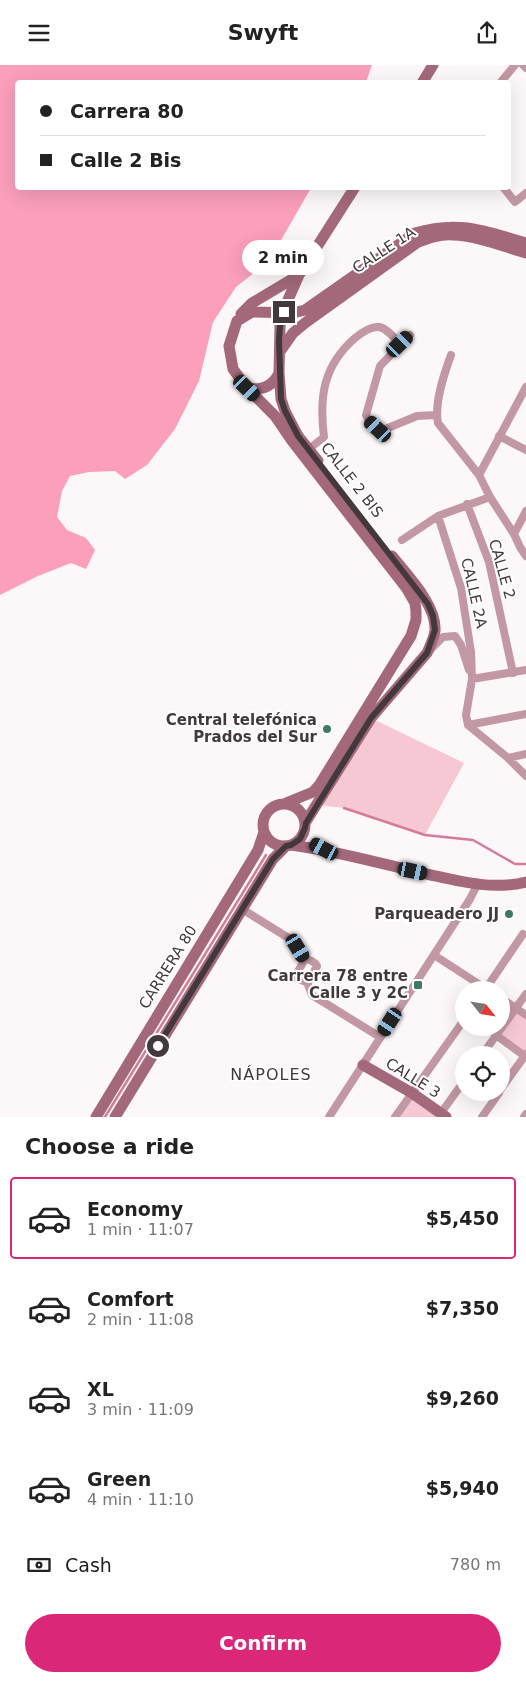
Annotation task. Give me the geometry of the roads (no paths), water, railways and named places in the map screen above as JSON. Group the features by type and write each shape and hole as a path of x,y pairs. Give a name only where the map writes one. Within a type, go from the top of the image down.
{"street":[{"path":"424,80 433,65"},
{"path":"502,80 515,65"},
{"path":"523,65 526,68"},
{"name":"CALLE 2 BIS","path":"353,190 300,275 284,312 280,326 279,373 281,399 298,436 428,604 433,616 435,630 427,653"},
{"path":"506,190 516,202 526,193"},
{"name":"CALLE 1A","path":"237,321 252,312 300,312 311,307 415,233 432,228 469,227 526,243"},
{"name":"CALLE 1A","path":"280,350 293,333 304,323 418,242 434,236 453,235 526,253"},
{"path":"237,321 243,311 252,303 300,275"},
{"name":"CALLE 2 BIS","path":"237,321 229,346 230,360 237,377 275,416 292,441 408,589"},
{"path":"309,449 324,437 321,412 325,381 330,367 345,347 363,332 377,327 384,329 400,344"},
{"path":"410,335 380,366 366,410 368,420 378,429 383,430 417,416 436,415 444,375 451,355"},
{"path":"247,388 260,389 266,387 272,383 279,373"},
{"path":"479,475 526,387"},
{"name":"CALLE 2","path":"436,415 438,423 479,475 490,497 514,533 526,556"},
{"path":"500,436 526,450"},
{"path":"402,541 438,516 466,504 490,497"},
{"name":"CALLE 2","path":"466,504 489,562 513,673"},
{"path":"514,533 526,511"},
{"name":"CALLE 2A","path":"438,516 461,588 471,652 472,679 466,715 468,725"},
{"name":"CARRERA 80","path":"96,1117 258,850 264,832 263,820 266,814 274,806 314,792 411,636 416,620 416,611 415,603 408,589"},
{"name":"CALLE 2A","path":"427,653 443,637 455,636 461,645 472,679"},
{"path":"115,1117 273,859 288,846 300,839 305,826 371,718 427,653"},
{"path":"472,679 526,670"},
{"path":"468,725 526,714"},
{"path":"468,725 526,775"},
{"path":"508,758 526,753"},
{"path":"286,803 301,812 310,841 324,849"},
{"path":"264,832 274,844 324,849 477,885 518,884 526,882"},
{"path":"332,1116 380,1037 470,899 477,885"},
{"path":"242,909 294,942 305,959 316,963 317,966 307,982 296,975 305,959"},
{"path":"491,981 523,934"},
{"path":"434,955 474,981"},
{"name":"CALLE 3","path":"307,982 312,995 380,1037"},
{"path":"510,1016 526,994"},
{"path":"510,1004 526,1015"},
{"path":"394,1117 455,1033"},
{"path":"498,1036 526,1055 510,1077"},
{"name":"CALLE 3","path":"363,1065 412,1093 443,1115"},
{"path":"443,1115 455,1096"},
{"path":"482,1117 493,1101"}],"waterway":[{"path":"344,808 425,835 473,840 515,864 526,864"},
{"path":"105,1117 266,855"}],"place":[{"name":"Central telefónica Prados del Sur","path":"327,729"},
{"name":"Parqueadero JJ","path":"509,914"},
{"name":"Carrera 78 entre Calle 3 y 2C","path":"418,985"}],"district":[{"name":"NÁPOLES","path":"271,1074"}]}
